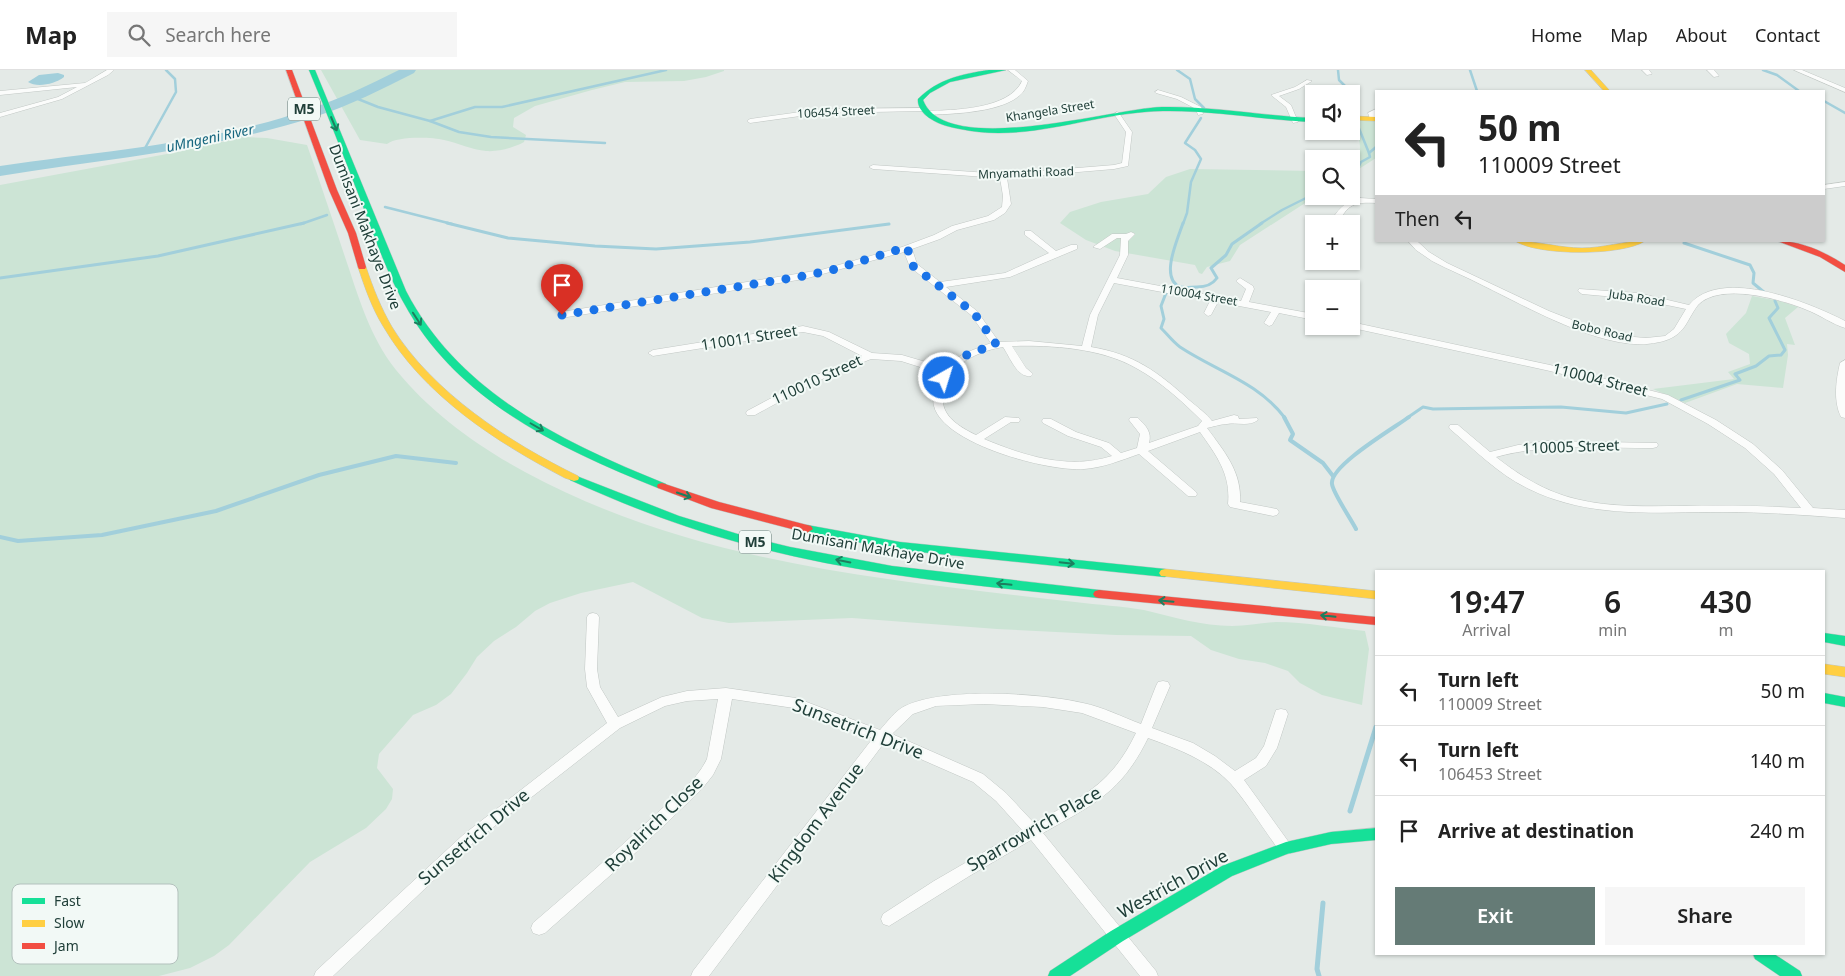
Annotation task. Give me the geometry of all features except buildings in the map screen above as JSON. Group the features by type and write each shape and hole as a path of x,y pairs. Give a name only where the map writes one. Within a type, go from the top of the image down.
{"main road":[{"name":"Dumisani Makhaye Drive","path":"289,70 319,148 333,191 354,240 368,288 384,320 414,364 440,391 493,432 534,457 590,486 666,516 728,535 854,564 1105,596 1375,621"},
{"name":"Dumisani Makhaye Drive","path":"312,70 344,146 398,286 416,317 443,353 474,383 515,414 596,460 666,489 736,512 780,524 846,537 900,546 1375,595"},
{"path":"924,111 920,100 924,94 939,85 965,77 1003,70"},
{"path":"1588,70 1605,90"},
{"name":"Khangela Street","path":"924,111 939,121 959,128 996,132 1036,128 1137,111 1200,112 1305,120"},
{"path":"1360,117 1375,116"},
{"path":"1523,242 1568,252 1588,252 1611,251 1638,242"},
{"path":"1787,242 1806,245 1845,269"},
{"path":"1825,638 1845,641"},
{"path":"1825,670 1845,672"},
{"path":"1825,698 1845,702"},
{"name":"Westrich Drive","path":"1056,976 1117,936 1227,871 1286,848 1331,838 1375,834"},
{"path":"1762,955 1794,976"}],"street":[{"path":"0,115 60,98 111,70"},
{"name":"106454 Street","path":"750,121 822,111 964,111 998,103 1011,98 1022,89 1025,81 1011,70"},
{"path":"1710,70 1716,76"},
{"path":"1797,70 1845,90"},
{"path":"1297,120 1289,106 1274,96 1297,88 1309,81"},
{"path":"0,93 90,83"},
{"path":"1158,92 1186,100 1200,112"},
{"name":"Mnyamathi Road","path":"872,167 1004,176 1091,171 1125,164 1129,132 1117,114"},
{"path":"562,315 804,276 832,270 907,247 936,237 958,226 980,222 1002,210 1006,203 1004,176"},
{"path":"1825,187 1845,184"},
{"path":"1338,215 1345,204 1350,202 1375,201"},
{"path":"1028,233 1051,249 1054,254"},
{"path":"1086,349 1094,315 1114,280 1124,255 1124,240 1128,235 1115,236 1097,247"},
{"name":"Bobo Road","path":"1413,242 1440,261 1567,323 1630,340 1667,338 1677,332 1686,320 1691,308 1706,295 1721,292 1744,292 1799,303 1845,325"},
{"path":"907,247 913,266 974,313 1022,370 1028,374"},
{"path":"939,285 1007,275 1074,247"},
{"name":"110004 Street","path":"1114,280 1244,303 1305,316"},
{"path":"1240,280 1249,286 1250,289 1244,303"},
{"name":"Juba Road","path":"1582,291 1638,296 1691,308"},
{"path":"1208,313 1216,298"},
{"path":"1269,323 1276,310"},
{"name":"110004 Street","path":"1360,327 1576,374 1666,397 1712,422 1749,446 1778,472 1810,512"},
{"name":"110011 Street","path":"653,353 804,329 826,334 870,356"},
{"path":"1204,426 1207,421 1202,416 1141,366 1086,349 1032,343 1001,344 964,356 944,371 944,378 937,397 940,409 946,420 976,439 1025,457 1082,466 1120,457 1204,426 1230,419 1237,422 1254,420"},
{"name":"110010 Street","path":"751,413 820,376 870,356 902,358 944,371"},
{"path":"1845,363 1842,376 1842,409 1845,415"},
{"path":"976,439 1009,420 1015,420"},
{"path":"1134,420 1146,437 1140,450"},
{"path":"1047,421 1072,434 1105,445 1120,457"},
{"path":"1204,426 1229,466 1235,480 1234,504 1273,512"},
{"path":"1454,428 1532,487 1559,498 1598,508 1630,510 1705,508 1845,514"},
{"name":"110005 Street","path":"1489,456 1518,448 1547,444 1653,445"},
{"path":"1140,450 1192,494"},
{"path":"593,617 591,669 594,687 615,724"},
{"name":"Sparrowrich Place","path":"889,919 923,895 1097,795 1114,782 1126,766 1145,730 1163,686"},
{"name":"Sunsetrich Drive","path":"322,976 468,838 615,724 662,702 687,696 726,694 796,703 882,736 978,778 1001,797 1033,832 1150,976"},
{"name":"Royalrich Close","path":"539,928 680,803 708,772 717,748 726,694"},
{"name":"Kingdom Avenue","path":"699,976 882,736 908,710 936,700 1043,702 1083,708 1145,730 1200,753 1235,779 1286,848"},
{"path":"1235,779 1261,762 1270,748 1281,714"}],"green space":[{"path":"321,70 724,71 684,81 625,82 535,106 514,118 513,127 526,135 524,142 505,149 491,151 431,138 406,138 387,144 360,140"},
{"path":"1360,121 1375,121 1375,159 1360,168"},
{"path":"244,137 267,138 307,145 359,300 378,343 396,370 424,400 472,440 525,472 590,503 656,528 724,548 793,563 863,575 1144,610 1188,621 1221,626 1287,622 1365,631 1369,649 1362,705 1322,695 1300,683 1288,671 1265,663 1239,659 1211,650 1191,636 1116,635 997,629 852,618 729,623 702,618 633,582 581,593 550,603 535,611 516,627 494,641 477,657 451,694 436,705 413,715 379,754 377,768 393,789 392,799 386,809 366,828 310,862 229,945 214,956 190,968 159,976 0,976 0,185 167,154"},
{"path":"1190,169 1305,171 1305,203 1240,245 1230,261 1207,267 1202,274 1199,273 1195,265 1115,251 1086,240 1060,223 1070,212 1101,202 1148,194 1166,177"},
{"path":"1752,296 1780,301 1798,307 1785,318 1795,345 1787,344 1788,355 1783,388 1737,384 1685,403 1653,389 1734,379 1728,372 1750,364 1749,354 1729,343 1726,334 1746,313"}],"water":[{"path":"58,73 64,75 64,77 51,83 36,85 28,82 39,75"}],"waterway":[{"path":"144,150 176,92 175,79 166,70"},
{"name":"uMngeni River","path":"0,171 157,148 262,128 312,113 362,94 409,70"},
{"path":"430,121 475,107 502,107 666,70"},
{"path":"1177,70 1190,79 1195,99 1204,108"},
{"path":"1338,70 1339,80 1344,85"},
{"path":"1470,70 1477,90"},
{"path":"1763,70 1777,75 1798,90"},
{"path":"353,97 378,107 430,121"},
{"path":"1825,102 1845,113"},
{"path":"1183,224 1187,213 1191,182 1201,159 1195,150 1185,143 1201,118"},
{"path":"430,121 459,132 491,137 605,143"},
{"path":"1360,131 1369,153"},
{"path":"1369,153 1375,148"},
{"path":"1360,164 1370,157 1369,153"},
{"path":"1260,224 1305,198"},
{"path":"385,207 452,224"},
{"path":"304,223 327,215"},
{"path":"0,278 158,256 304,223"},
{"path":"447,223 508,238 595,246 656,249 750,242 889,224"},
{"path":"1183,223 1170,267 1174,283 1181,287 1203,287 1213,282 1217,278 1211,268 1226,255 1232,244 1262,223"},
{"path":"1684,243 1750,265 1754,273 1753,283 1765,293"},
{"path":"1166,293 1161,306 1164,319 1161,328 1172,340 1180,347 1249,386 1262,395 1285,418"},
{"path":"1681,400 1740,380 1735,374 1756,366 1769,356 1781,355 1785,350 1769,318 1778,308 1775,301"},
{"path":"1407,418 1423,407 1433,409 1561,407 1626,413 1667,404"},
{"path":"1284,417 1293,434 1290,440 1323,463 1333,476"},
{"path":"1356,529 1333,488 1334,476 1351,458 1409,417"},
{"path":"0,537 18,541 102,535 216,511 319,475 396,456 456,463"},
{"path":"1350,811 1375,730"},
{"path":"1319,976 1317,969 1323,903"}],"traffic: fast":[{"path":"312,70 396,279 414,314 436,345 462,373 523,420 592,456 662,486"},
{"path":"1003,70 969,75 947,81 928,92 920,100 925,110 936,119 972,129 992,131 1034,129 1122,113 1160,109 1203,110 1305,120"},
{"path":"574,478 675,519 740,539 790,551 892,570 1099,594"},
{"path":"807,529 900,546 1165,573"},
{"path":"1825,638 1845,641"},
{"path":"1825,698 1845,702"},
{"path":"1056,976 1117,936 1227,871 1286,848 1331,838 1375,834"},
{"path":"1762,955 1794,976"}],"traffic: slow":[{"path":"1588,70 1606,90"},
{"path":"1360,118 1375,119"},
{"path":"1523,242 1565,250 1595,250 1637,242"},
{"path":"362,267 373,298 388,327 406,353 427,377 476,419 574,478"},
{"path":"1165,573 1375,595"},
{"path":"1825,669 1845,672"}],"traffic: jam":[{"path":"289,70 333,190 352,233 362,267"},
{"path":"1784,242 1823,255 1845,269"},
{"path":"662,486 715,505 807,529"},
{"path":"1099,594 1375,621"}],"route":[{"path":"562,315 804,276 832,270 907,247 913,266 974,313 982,327 996,344 964,356 944,371 944,378"}]}
